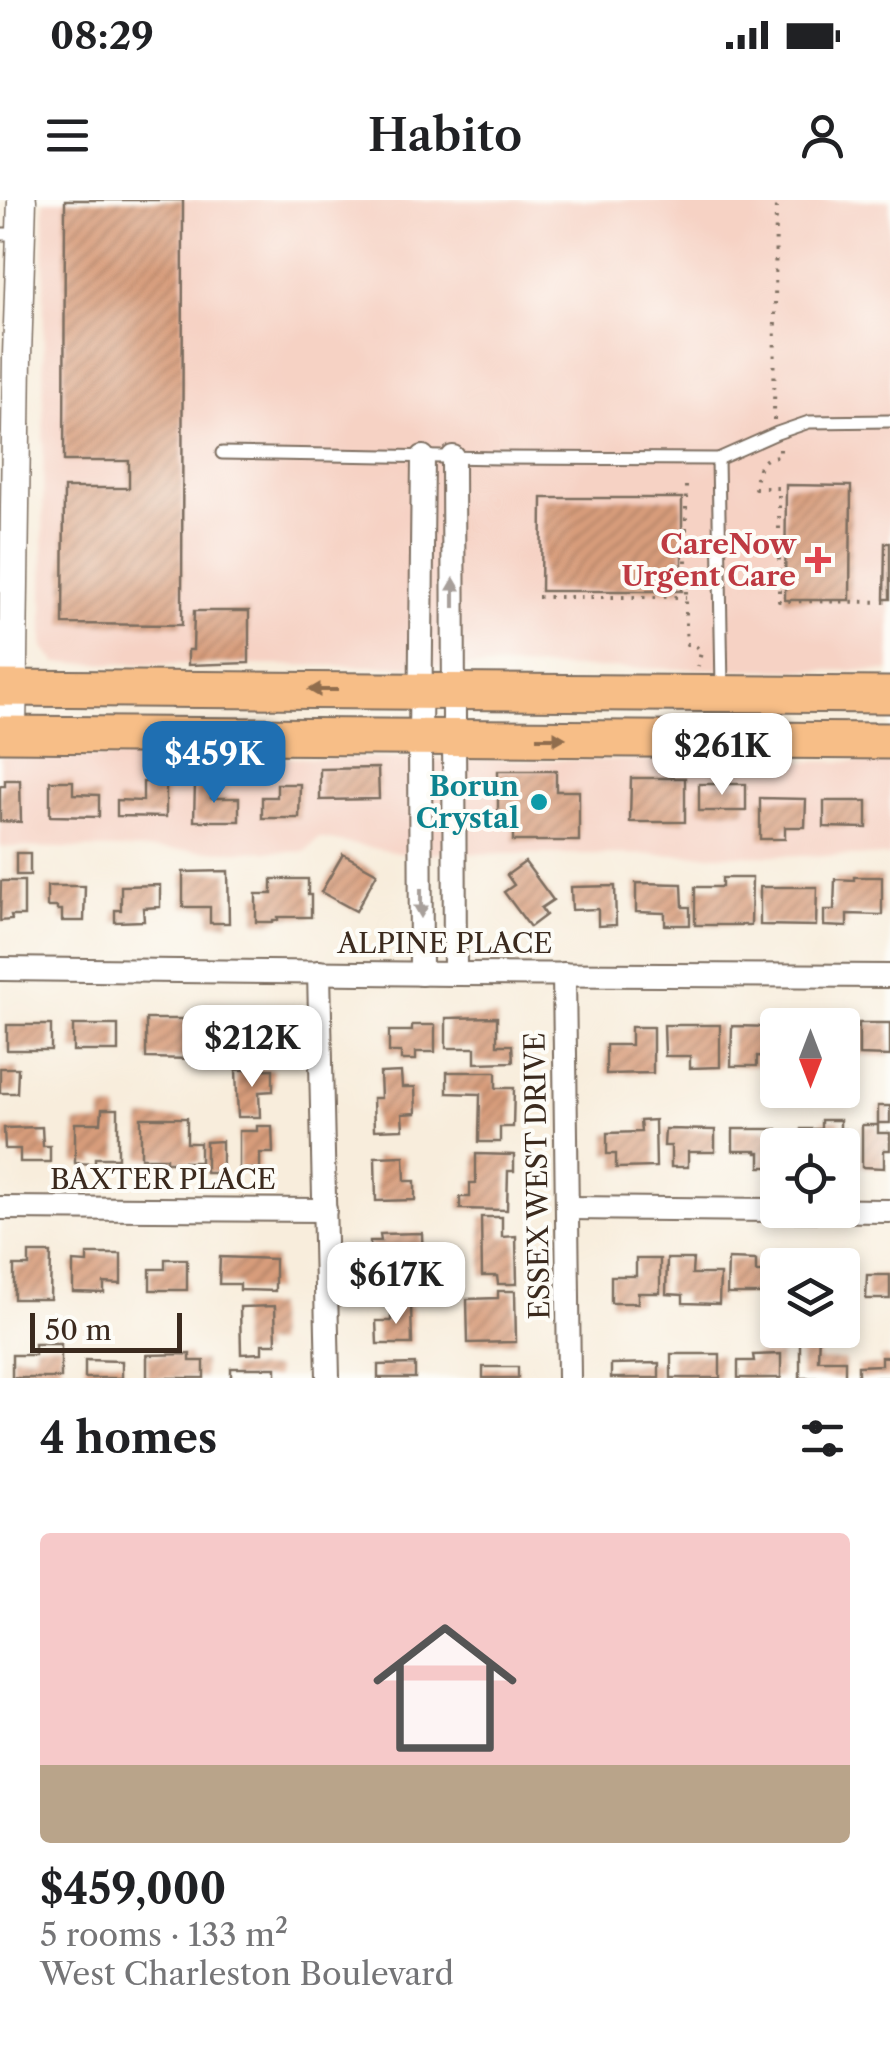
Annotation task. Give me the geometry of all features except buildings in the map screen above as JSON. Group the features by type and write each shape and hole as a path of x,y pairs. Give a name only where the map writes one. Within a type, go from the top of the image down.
{"main road":[{"path":"6,734 437,714 709,682 890,694"},
{"path":"6,688 824,741 890,741"},
{"path":"824,741 890,731"}],"street":[{"path":"6,734 11,234 22,200"},
{"path":"422,457 456,974"},
{"path":"421,974 453,457"},
{"name":"ALPINE PLACE","path":"0,969 890,976"},
{"path":"320,972 328,1378"},
{"name":"ESSEX WEST DRIVE","path":"564,974 569,1378"},
{"name":"BAXTER PLACE","path":"0,1208 325,1210"},
{"path":"568,1208 890,1211"}],"lane":[{"path":"222,453 718,459 809,422 890,421"},
{"path":"709,682 718,459"}],"path":[{"path":"686,486 687,644 694,644 701,652 709,682"},
{"path":"538,597 686,597"}],"shaded area":[{"path":"44,200 890,200 890,671 57,663 43,647"},
{"path":"0,756 890,762 890,856 398,853 319,838 305,852 0,847"}],"place":[{"name":"CareNow Urgent Care","path":"818,560"},
{"name":"Borun Crystal","path":"539,802"}]}
